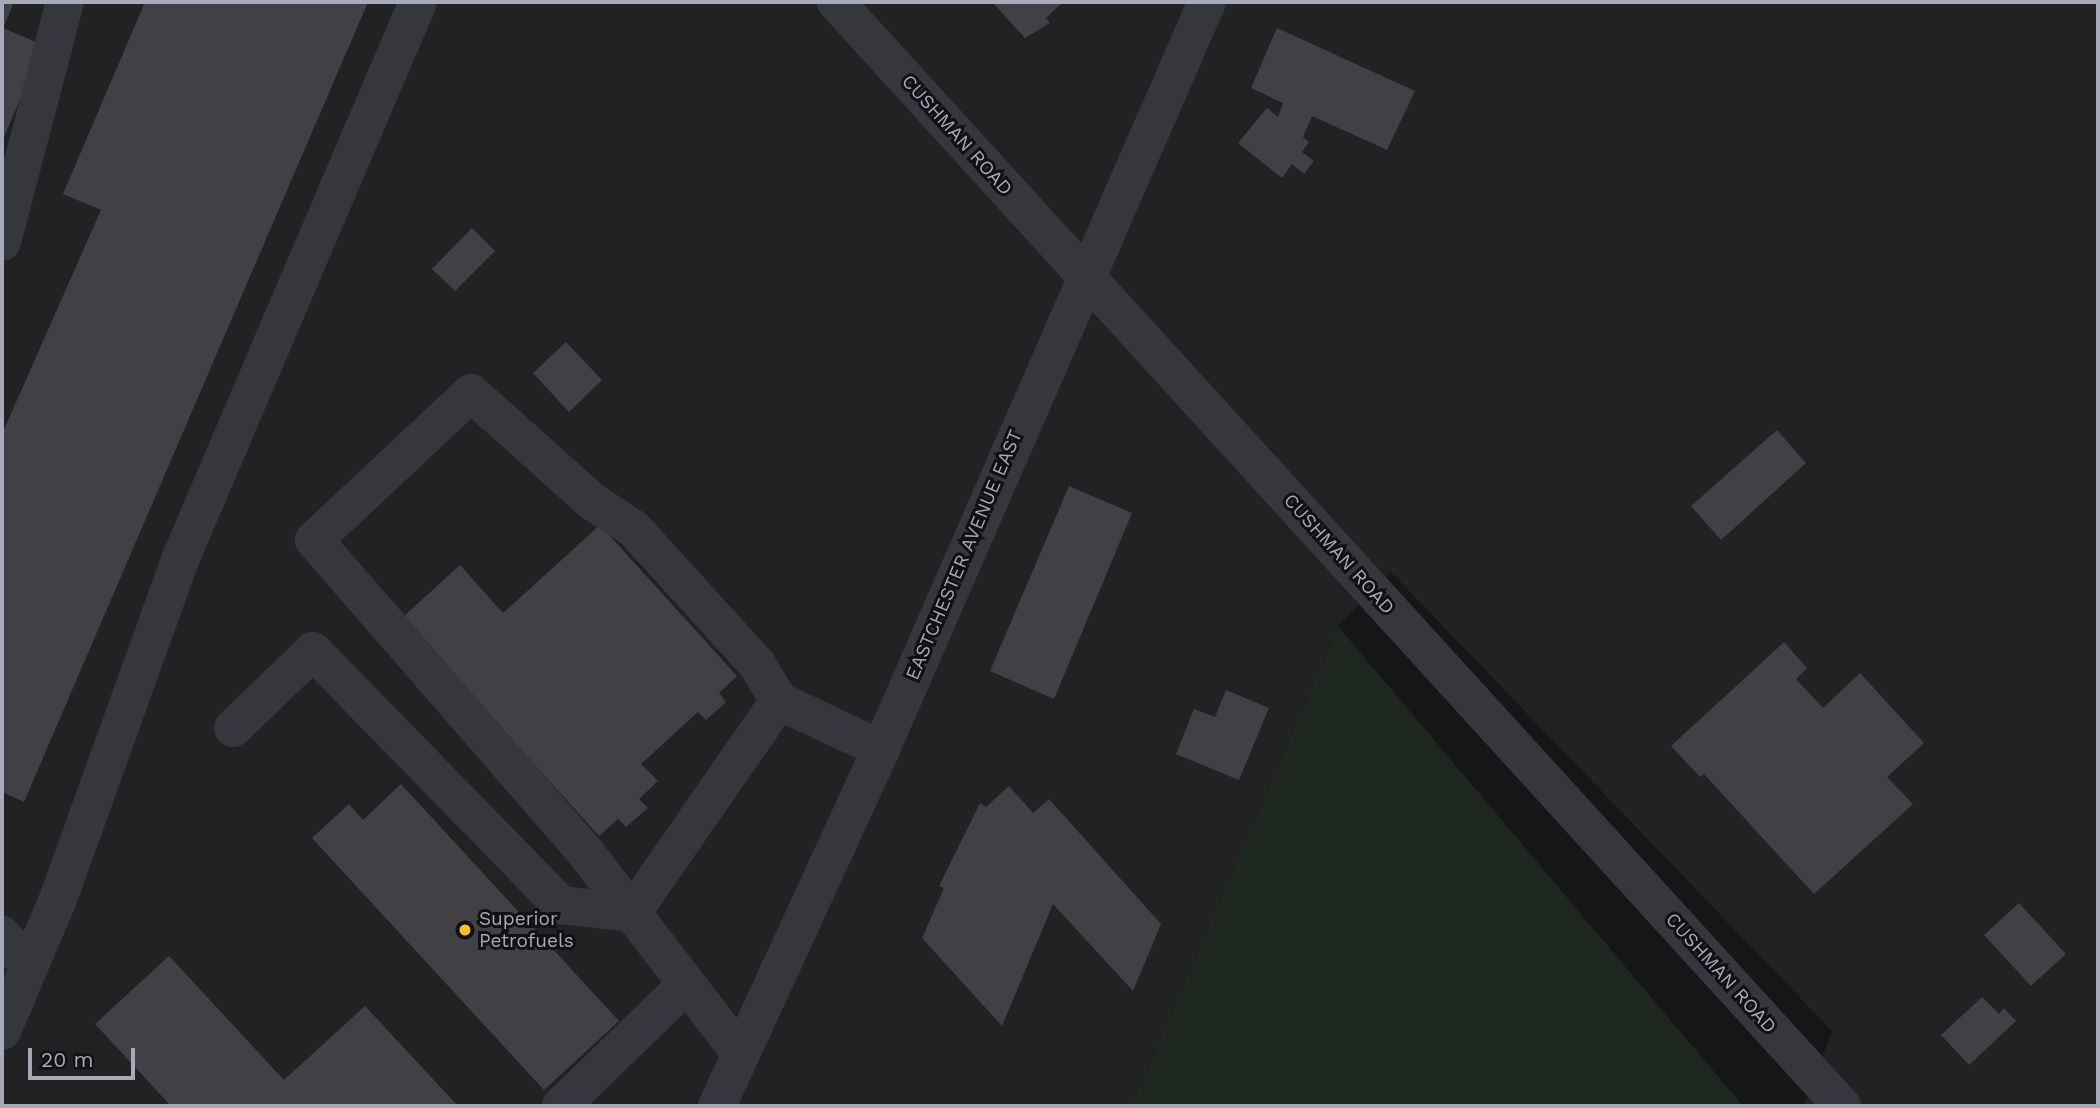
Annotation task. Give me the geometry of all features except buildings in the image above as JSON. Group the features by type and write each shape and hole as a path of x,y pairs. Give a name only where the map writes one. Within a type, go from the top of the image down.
{"street":[{"path":"2,242 65,2"},
{"path":"2,1031 29,966 182,555 418,2"},
{"name":"CUSHMAN ROAD","path":"836,2 1842,1106"},
{"name":"EASTCHESTER AVENUE EAST","path":"717,1106 881,748 1085,274 1207,2"},
{"path":"740,1053 632,913 314,540 471,393 593,502 634,529 757,664 779,701 881,748"},
{"path":"233,728 313,651 561,905 632,913"},
{"path":"632,913 779,701"},
{"path":"2,935 29,966"},
{"path":"561,1106 687,984"}],"shaded area":[{"path":"2,2 2098,2 2098,1106 1804,1106 1832,1031 1391,572 1338,626 1131,1106 2,1106"},
{"path":"1338,626 1743,1106 1131,1106"}],"place":[{"name":"Superior Petrofuels","path":"465,930"}]}
